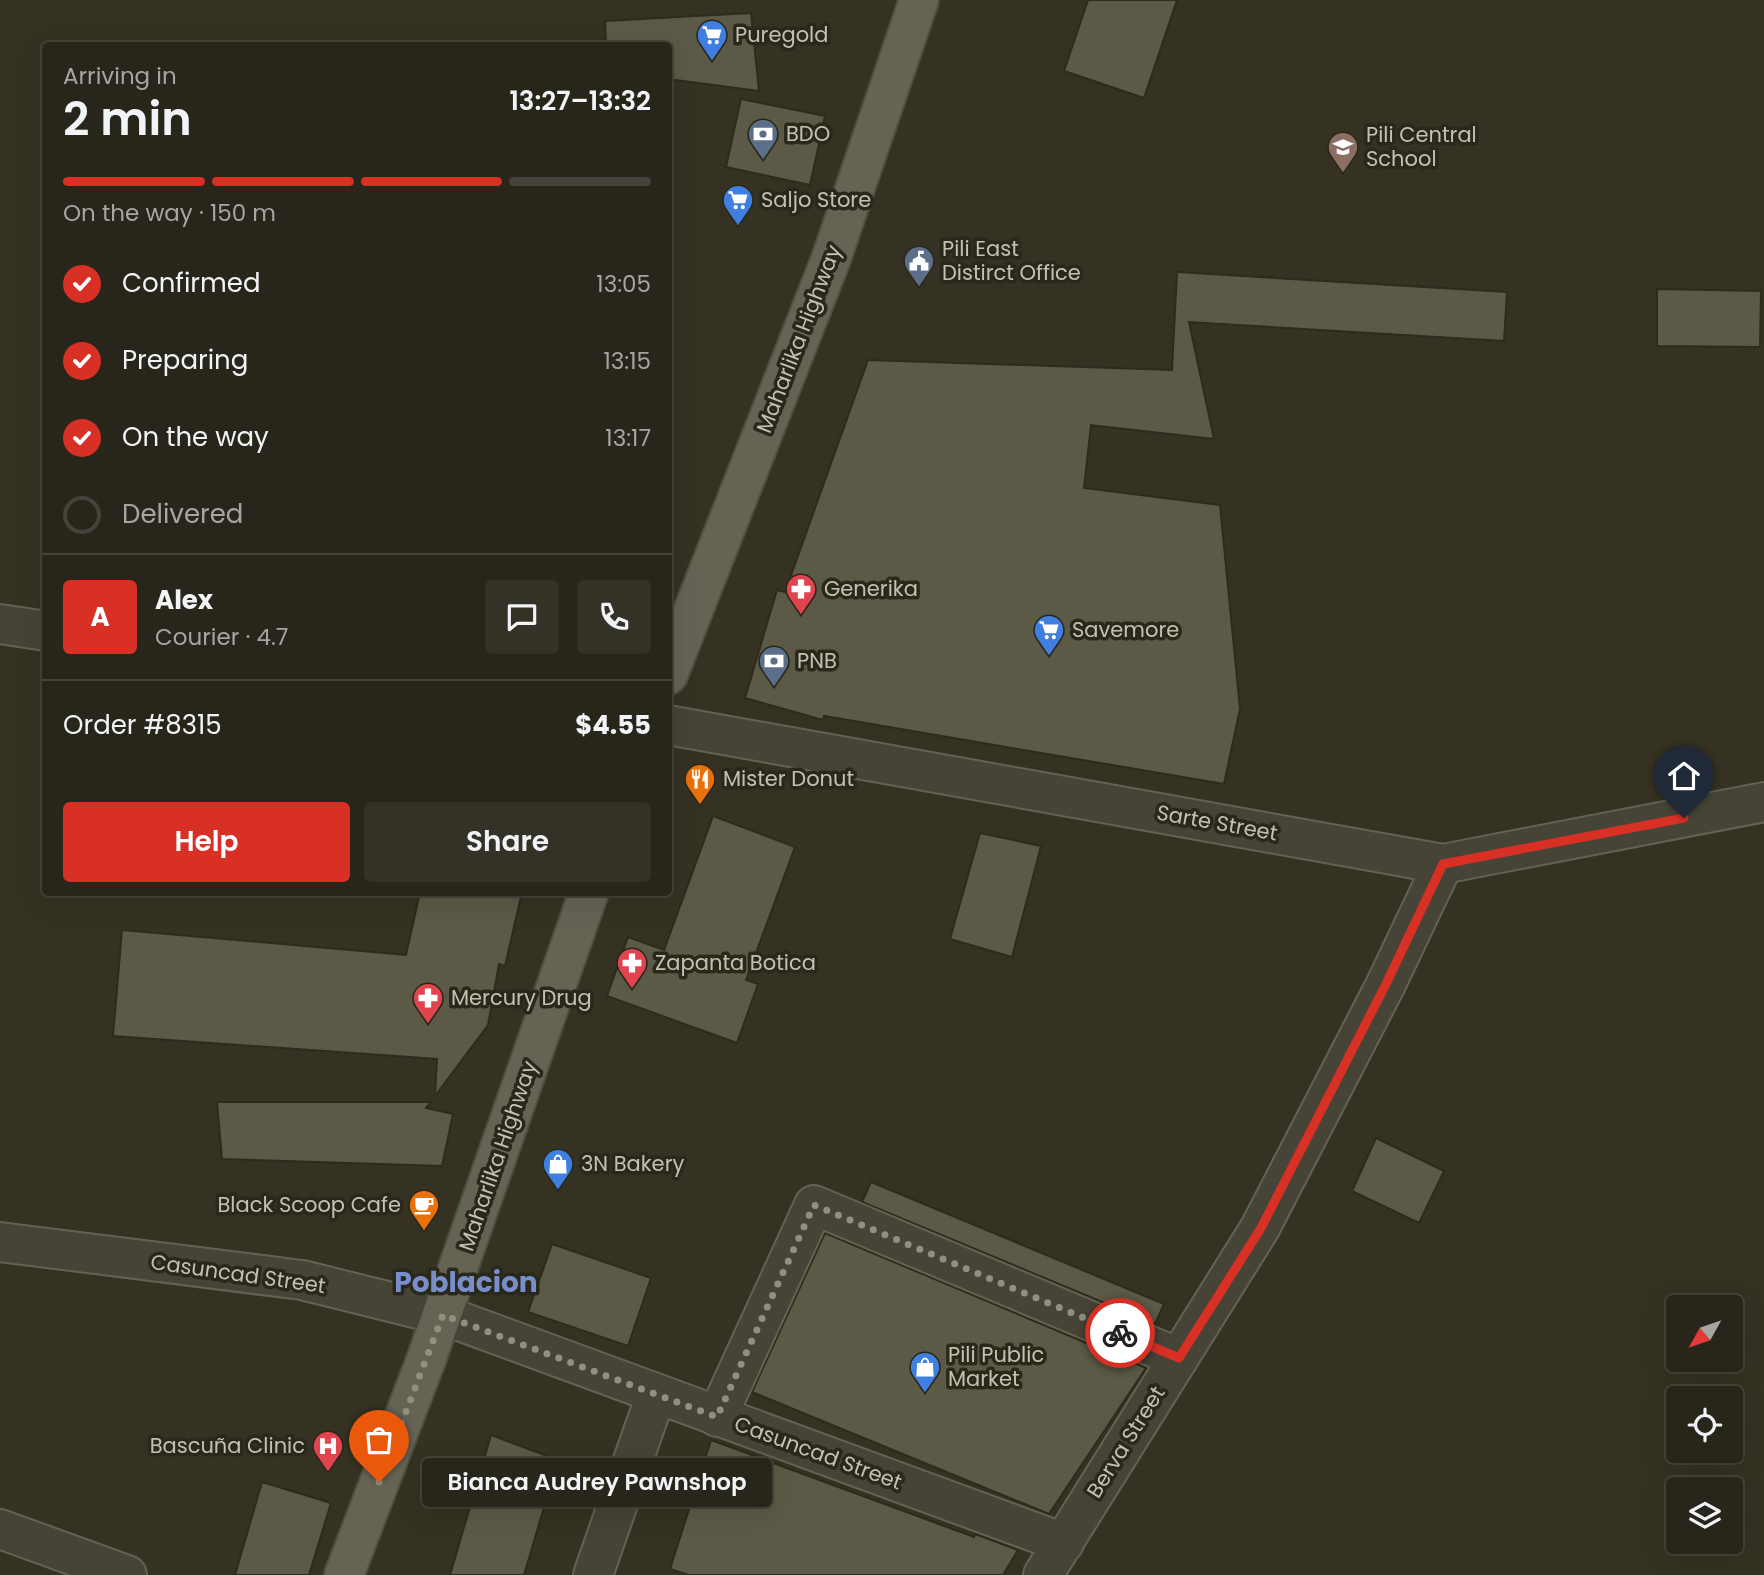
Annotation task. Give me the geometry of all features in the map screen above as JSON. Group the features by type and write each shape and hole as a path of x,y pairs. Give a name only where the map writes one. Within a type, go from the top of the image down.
{"main road":[{"name":"Maharlika Highway","path":"672,665 831,259 919,0"},
{"name":"Maharlika Highway","path":"344,1575 443,1315 588,896"}],"street":[{"path":"0,624 42,630"},
{"name":"Sarte Street","path":"672,726 1443,864 1764,802"},
{"name":"Berva Street","path":"1043,1575 1261,1228 1386,984 1443,864"},
{"path":"717,1417 814,1205 1179,1358"},
{"name":"Casuncad Street","path":"0,1242 302,1280 443,1315 1064,1543"},
{"path":"593,1575 656,1395"},
{"path":"0,1529 127,1575"}],"building":[{"path":"1088,0 1177,0 1144,98 1064,71"},
{"path":"751,13 759,91 672,80 672,42 606,42 605,21"},
{"path":"741,99 825,116 810,185 726,167"},
{"name":"Savemore","path":"1177,272 1507,292 1504,341 1189,322 1214,439 1091,425 1084,488 1220,505 1240,709 1224,784 824,716 823,720 745,698 777,590 785,592 868,360 1172,370"},
{"path":"1657,289 1761,291 1760,347 1657,346"},
{"path":"713,816 795,847 746,980 758,984 737,1043 607,996 628,937 664,950"},
{"path":"980,833 1041,846 1012,957 950,939"},
{"path":"419,896 521,896 505,966 499,964 488,1025 435,1096 437,1059 113,1036 122,930 406,955"},
{"path":"217,1102 431,1102 426,1108 453,1114 442,1166 222,1159"},
{"path":"1376,1138 1444,1171 1419,1223 1352,1191"},
{"path":"871,1182 1164,1304 1155,1324 862,1202"},
{"path":"825,1233 1146,1368 1049,1514 752,1392"},
{"path":"552,1244 651,1278 628,1346 528,1312"},
{"path":"491,1435 558,1460 524,1575 450,1575"},
{"path":"711,1440 974,1537 975,1534 1018,1550 1003,1575 689,1575 670,1569"},
{"path":"262,1482 331,1503 309,1575 235,1575"}],"way so far":[{"path":"379,1482 443,1315 717,1417 814,1205 1120,1333"}],"place":[{"name":"Puregold","path":"712,62"},
{"name":"BDO","path":"763,161"},
{"name":"Pili Central School","path":"1343,174"},
{"name":"Saljo Store","path":"738,227"},
{"name":"Pili East Distirct Office","path":"919,288"},
{"name":"Generika","path":"801,616"},
{"name":"Savemore","path":"1049,657"},
{"name":"PNB","path":"774,688"},
{"name":"Mister Donut","path":"700,806"},
{"name":"Zapanta Botica","path":"632,990"},
{"name":"Mercury Drug","path":"428,1025"},
{"name":"3N Bakery","path":"558,1191"},
{"name":"Black Scoop Cafe","path":"424,1232"},
{"name":"Pili Public Market","path":"925,1394"},
{"name":"Bascuña Clinic","path":"328,1473"},
{"name":"Bianca Audrey Pawnshop","path":"379,1482"}],"district":[{"name":"Poblacion","path":"466,1282"}],"route":[{"path":"1120,1333 1179,1358 1261,1228 1386,984 1443,864 1684,818"}]}
